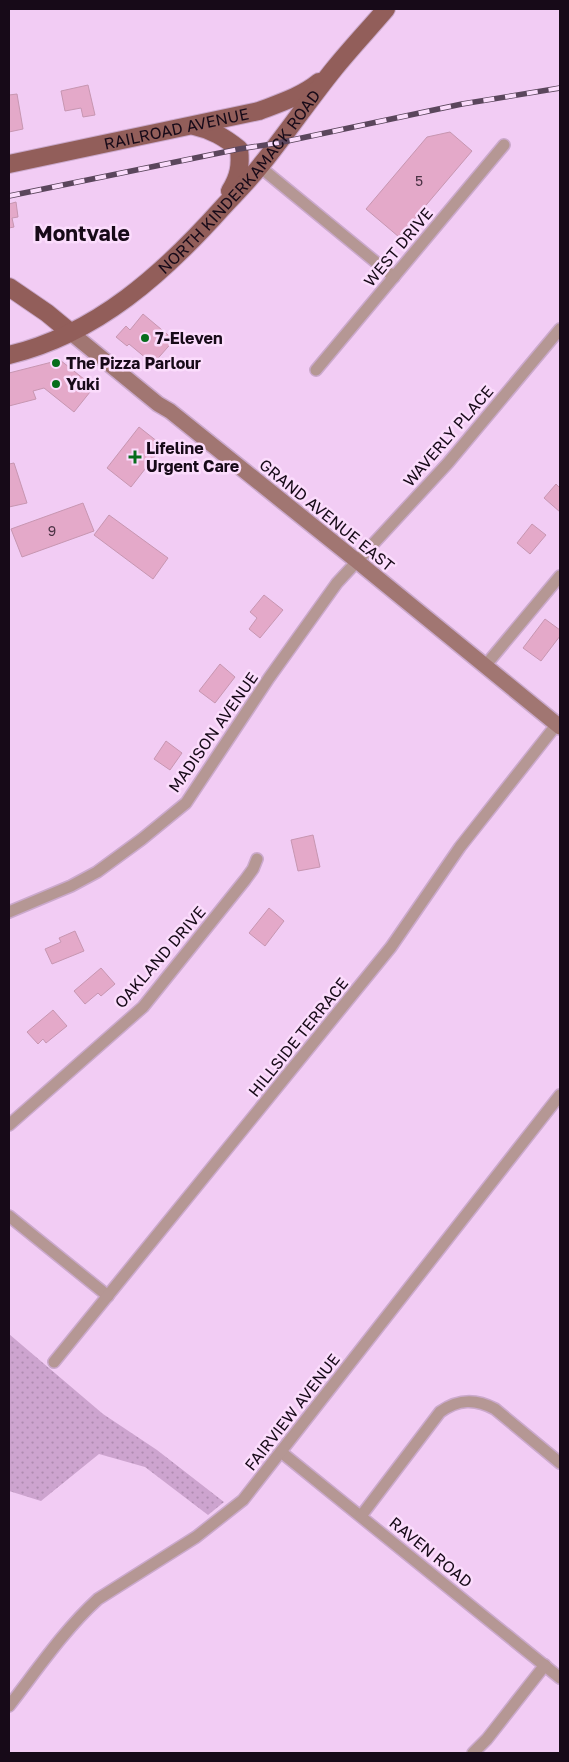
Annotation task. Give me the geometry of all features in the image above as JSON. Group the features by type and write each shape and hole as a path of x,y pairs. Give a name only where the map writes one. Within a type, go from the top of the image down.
{"main road":[{"name":"NORTH KINDERKAMACK ROAD","path":"9,355 55,340 94,321 152,278 202,230 260,167 334,68 386,9"},
{"name":"RAILROAD AVENUE","path":"9,164 193,126 259,110 288,100 312,87 334,68"},
{"path":"193,126 209,129 223,136 260,167"},
{"path":"202,230 236,182 241,164 239,149"},
{"path":"9,287 47,312 70,332"},
{"name":"GRAND AVENUE EAST","path":"70,332 358,562 559,726"}],"street":[{"name":"WEST DRIVE","path":"316,370 504,145"},
{"path":"260,167 394,277"},
{"name":"WAVERLY PLACE","path":"358,562 448,462 560,329"},
{"name":"MADISON AVENUE","path":"9,912 71,886 96,872 142,839 186,803 269,678 337,583 358,562"},
{"path":"485,666 560,576"},
{"name":"HILLSIDE TERRACE","path":"54,1362 391,947 460,847 559,726"},
{"name":"OAKLAND DRIVE","path":"9,1125 143,1007 245,880 257,859"},
{"name":"FAIRVIEW AVENUE","path":"9,1706 85,1610 113,1588 196,1537 243,1500 560,1095"},
{"path":"9,1216 108,1296"},
{"path":"361,1516 440,1412 449,1405 462,1401 474,1400 495,1409 560,1463"},
{"name":"RAVEN ROAD","path":"281,1452 560,1678"},
{"path":"474,1753 544,1665"}],"shaded area":[{"path":"9,1334 103,1414 157,1450 224,1502 208,1515 145,1467 99,1454 41,1501 9,1491"}],"building":[{"path":"88,85 95,115 83,117 81,108 65,111 61,91"},
{"path":"17,94 23,129 9,132 9,95"},
{"path":"450,132 472,151 399,237 366,209 427,137"},
{"path":"16,202 18,217 12,218 14,227 9,228 9,204"},
{"name":"7-Eleven","path":"143,314 174,340 153,364 129,344 127,346 116,337 126,326 130,330"},
{"path":"60,360 94,387 74,412 44,388 33,391 36,399 9,406 9,373"},
{"name":"Lifeline Urgent Care","path":"139,427 163,446 131,487 107,468"},
{"path":"14,463 27,503 9,507 9,464"},
{"path":"556,484 560,488 560,512 544,498"},
{"path":"83,503 94,531 22,557 11,529"},
{"path":"109,515 168,558 153,579 94,535"},
{"path":"532,524 546,535 530,554 517,543"},
{"path":"264,595 283,610 260,638 249,629 257,618 250,612"},
{"path":"545,619 560,630 560,636 541,661 523,648"},
{"path":"220,664 235,677 215,703 199,691"},
{"path":"166,741 182,753 170,770 154,759"},
{"path":"313,835 320,867 298,871 291,840"},
{"path":"269,908 284,921 265,946 249,933"},
{"path":"75,931 84,951 52,964 45,949 61,942 59,938"},
{"path":"101,968 115,984 101,996 98,993 85,1004 74,991"},
{"path":"53,1010 67,1026 46,1043 43,1039 38,1044 27,1032"}],"railway":[{"path":"9,196 239,149 278,143 462,104 560,88"}],"place":[{"name":"7-Eleven","path":"145,338"},
{"name":"The Pizza Parlour","path":"56,363"},
{"name":"Yuki","path":"56,384"},
{"name":"Lifeline Urgent Care","path":"135,457"}],"district":[{"name":"Montvale","path":"82,233"}]}
